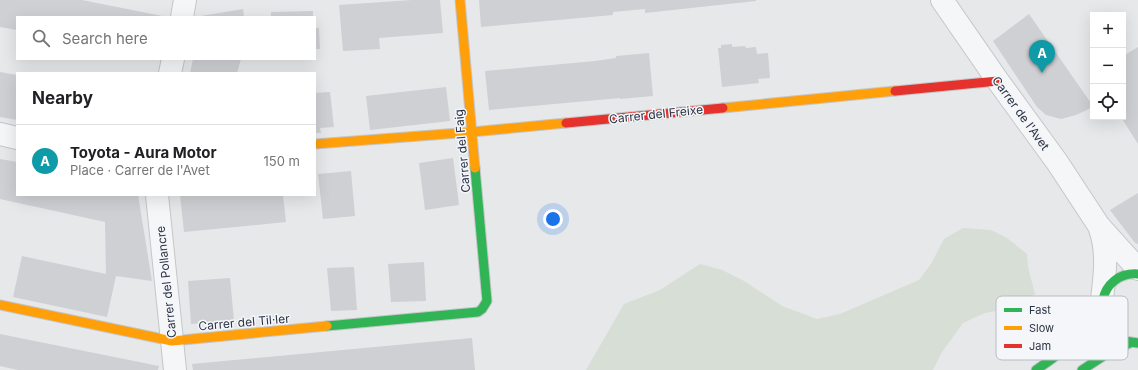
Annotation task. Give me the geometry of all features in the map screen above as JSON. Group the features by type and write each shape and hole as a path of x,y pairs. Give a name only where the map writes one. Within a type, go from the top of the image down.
{"street":[{"path":"182,16 185,0"},
{"name":"Carrer del Faig","path":"460,0 487,301"},
{"name":"Carrer de l'Avet","path":"942,0 998,81 1057,162 1099,226 1138,269"},
{"path":"170,72 173,60"},
{"name":"Carrer del Freixe","path":"316,144 472,132 998,81"},
{"path":"0,134 16,138"},
{"name":"Carrer del Pollancre","path":"158,196 175,370"},
{"name":"Carrer de l'Avet","path":"1099,226 1106,253 1102,296"},
{"path":"1104,296 1108,287 1120,278 1135,273 1138,274"},
{"name":"Carrer del Til·ler","path":"0,305 172,341 478,312 487,301"},
{"path":"1036,370 1049,360"},
{"path":"1083,370 1097,360"}],"shaded area":[{"path":"963,228 991,230 1007,238 1027,254 1028,267 1035,294 1032,296 996,296 996,311 985,313 963,323 942,352 933,370 586,370 624,304 660,290 700,264 722,270 744,281 782,306 817,319 840,314 919,280 931,264 944,239"}],"building":[{"path":"0,0 82,0 162,16 16,16 16,30 0,27"},
{"path":"412,0 440,0 443,33 379,38 380,49 343,51 339,5"},
{"path":"479,0 756,1 645,13 645,9 613,12 613,15 481,27"},
{"path":"243,9 244,16 201,16"},
{"path":"313,11 313,16 271,16 271,12"},
{"path":"1029,14 1090,102 1090,108 1076,115 1061,119 1046,115 1037,107 993,41"},
{"path":"316,28 319,28 320,49 316,49"},
{"path":"732,44 732,47 756,47 757,54 768,53 770,78 758,79 759,83 722,87 718,48 721,48 721,45"},
{"path":"1138,47 1138,144 1123,120 1126,120 1126,54"},
{"path":"649,53 653,96 489,110 485,71 595,61 616,58 616,56"},
{"path":"193,60 241,60 237,72 190,72"},
{"path":"0,72 16,75 16,120 0,117"},
{"path":"446,87 450,121 370,130 366,96"},
{"path":"330,92 334,127 320,128 321,133 316,133 316,93"},
{"path":"453,158 459,205 425,210 419,163"},
{"path":"0,159 16,162 16,196 138,196 152,281 116,276 107,317 13,297 22,256 106,274 105,222 0,199"},
{"path":"351,171 355,216 323,219 318,174"},
{"path":"1138,193 1138,244 1135,243 1110,210"},
{"path":"180,196 283,196 286,222 184,232"},
{"path":"424,262 426,301 391,302 388,264"},
{"path":"354,267 357,310 331,311 327,268"},
{"path":"230,278 234,321 191,324 188,281"},
{"path":"0,334 159,366 158,370 18,370 0,366"},
{"path":"472,338 475,370 193,370 192,364"}],"traffic: fast":[{"path":"327,326 478,312 482,309 487,301 475,168"},
{"path":"1104,296 1107,289 1114,281 1125,275 1138,274"},
{"path":"1128,341 1138,343"},
{"path":"1036,370 1049,360"},
{"path":"1082,370 1097,360"}],"traffic: slow":[{"path":"460,0 475,168"},
{"path":"723,108 895,91"},
{"path":"316,144 566,123"},
{"path":"0,305 172,341 327,326"}],"traffic: jam":[{"path":"895,91 998,81"},
{"path":"566,123 723,108"}],"place":[{"name":"Toyota - Aura Motor","path":"1042,73"}]}
